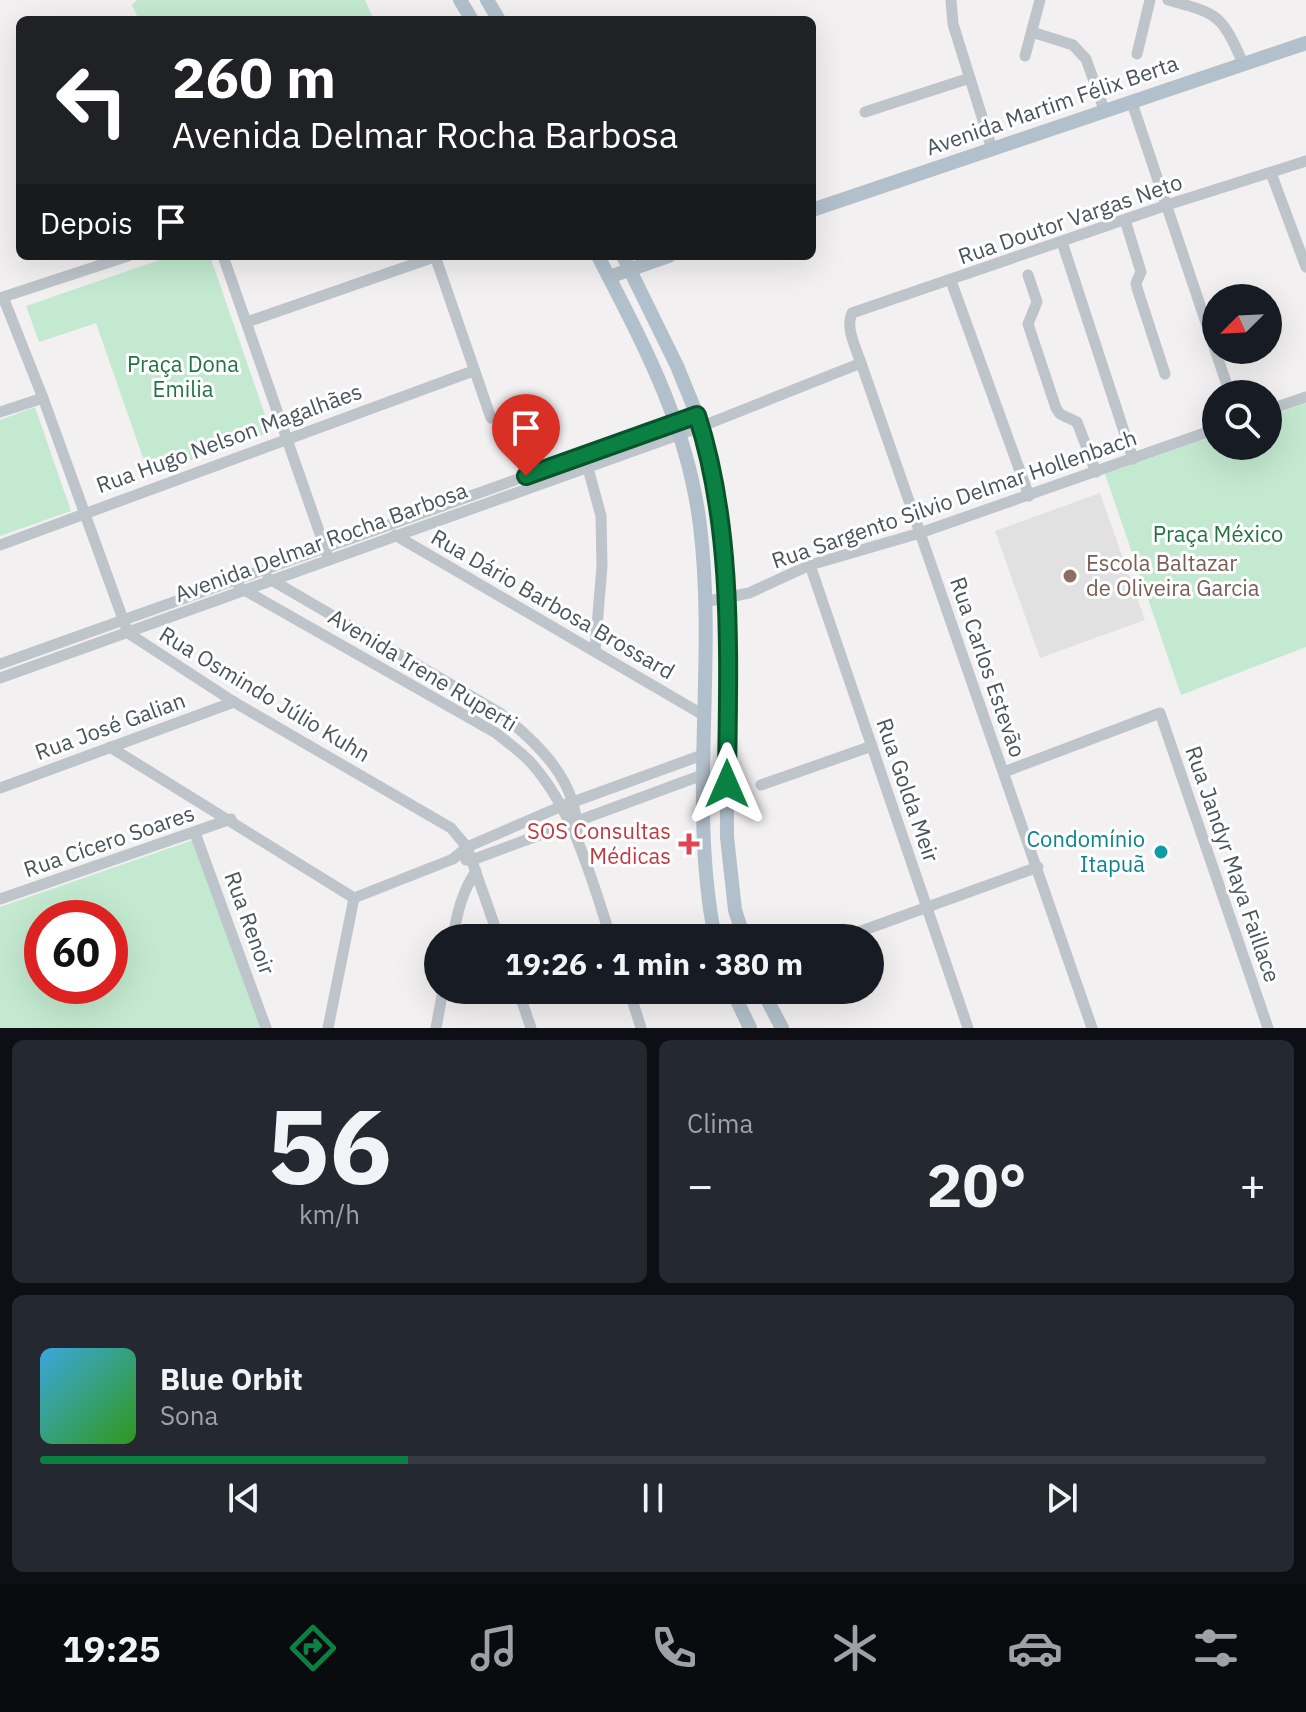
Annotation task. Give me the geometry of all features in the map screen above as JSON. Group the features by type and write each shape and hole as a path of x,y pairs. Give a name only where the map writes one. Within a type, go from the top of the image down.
{"main road":[{"name":"Avenida Martim Félix Berta","path":"816,209 1306,43"},
{"path":"600,260 659,378 679,428 700,524 704,602 707,879 713,924"},
{"path":"609,277 626,262 677,366 699,421 720,517 726,599 727,837 735,910 740,924"},
{"path":"739,1004 750,1028"},
{"path":"769,1004 782,1028"}],"street":[{"path":"951,0 953,24 992,149"},
{"path":"1025,56 1040,0"},
{"path":"1137,54 1150,0"},
{"path":"1168,0 1218,17 1243,63"},
{"path":"1032,32 1073,45 1086,59 1105,112"},
{"path":"865,112 970,78"},
{"path":"1132,103 1225,380"},
{"name":"Rua Doutor Vargas Neto","path":"849,319 852,313 1167,205 1306,161"},
{"path":"1271,173 1306,267"},
{"path":"1125,220 1141,272 1137,288 1165,374"},
{"path":"1062,242 1133,459"},
{"path":"116,260 2,297 43,398 126,627"},
{"path":"224,260 328,554"},
{"path":"247,322 425,260"},
{"path":"437,260 491,418"},
{"path":"1028,275 1037,302 1028,324 1056,408 1060,414 1077,422 1096,472"},
{"path":"951,281 1029,496"},
{"name":"Rua Carlos Estevão","path":"849,319 861,363 1092,1028"},
{"name":"Avenida Delmar Rocha Barbosa","path":"0,664 243,589 328,554 380,528 586,461 861,363"},
{"name":"Rua Hugo Nelson Magalhães","path":"0,545 473,371"},
{"path":"1282,405 1306,397"},
{"path":"0,412 43,398"},
{"name":"Rua Sargento Silvio Delmar Hollenbach","path":"704,602 749,593 810,565 920,533 1202,434"},
{"path":"586,461 601,516 602,566 595,650"},
{"name":"Avenida Delmar Rocha Barbosa","path":"0,678 227,582 257,571 398,536 586,461"},
{"name":"Rua Dário Barbosa Brossard","path":"380,528 705,716"},
{"name":"Rua Golda Meir","path":"810,565 968,1028"},
{"name":"Avenida Irene Ruperti","path":"257,571 500,713 540,746 551,761 574,822 606,924"},
{"name":"Avenida Irene Ruperti","path":"227,582 496,733 531,762 567,804"},
{"path":"331,638 340,620"},
{"name":"Rua Osmindo Júlio Kuhn","path":"126,627 234,702 451,828 467,847 494,924"},
{"path":"451,707 462,690"},
{"name":"Rua José Galian","path":"0,788 234,702"},
{"name":"Rua Jandyr Maya Faillace","path":"1004,772 1160,713 1268,1028"},
{"path":"761,785 872,746"},
{"path":"110,747 231,819 354,898"},
{"path":"354,898 453,859 467,847 567,804 705,754"},
{"path":"453,859 474,865 574,822 705,774"},
{"name":"Rua Cícero Soares","path":"0,899 231,819"},
{"name":"Rua Renoir","path":"195,833 266,1028"},
{"path":"456,924 474,865"},
{"path":"880,924 1038,867"},
{"path":"328,1028 354,898"},
{"path":"436,1028 440,1004"},
{"path":"523,1004 531,1028"},
{"path":"633,1004 641,1028"}],"shaded area":[{"name":"Escola Baltazar de Oliveira Garcia","path":"1100,493 1145,620 1040,658 995,531"}],"green space":[{"path":"137,0 365,0 372,16 137,16 132,5"},
{"name":"Praça Dona Emilia","path":"159,260 211,260 271,432 149,475 96,323 39,342 26,306"},
{"name":"Praça México","path":"1306,403 1306,647 1181,695 1105,474 1202,440 1202,460 1282,460 1282,412"},
{"path":"35,407 71,511 0,536 0,420"},
{"path":"193,840 260,1028 0,1028 0,907"}],"place":[{"name":"Escola Baltazar de Oliveira Garcia","path":"1070,576"},
{"name":"SOS Consultas Médicas","path":"689,844"},
{"name":"Condomínio Itapuã","path":"1161,852"}],"route":[{"path":"526,476 697,415 720,517 726,599 727,784"}]}
